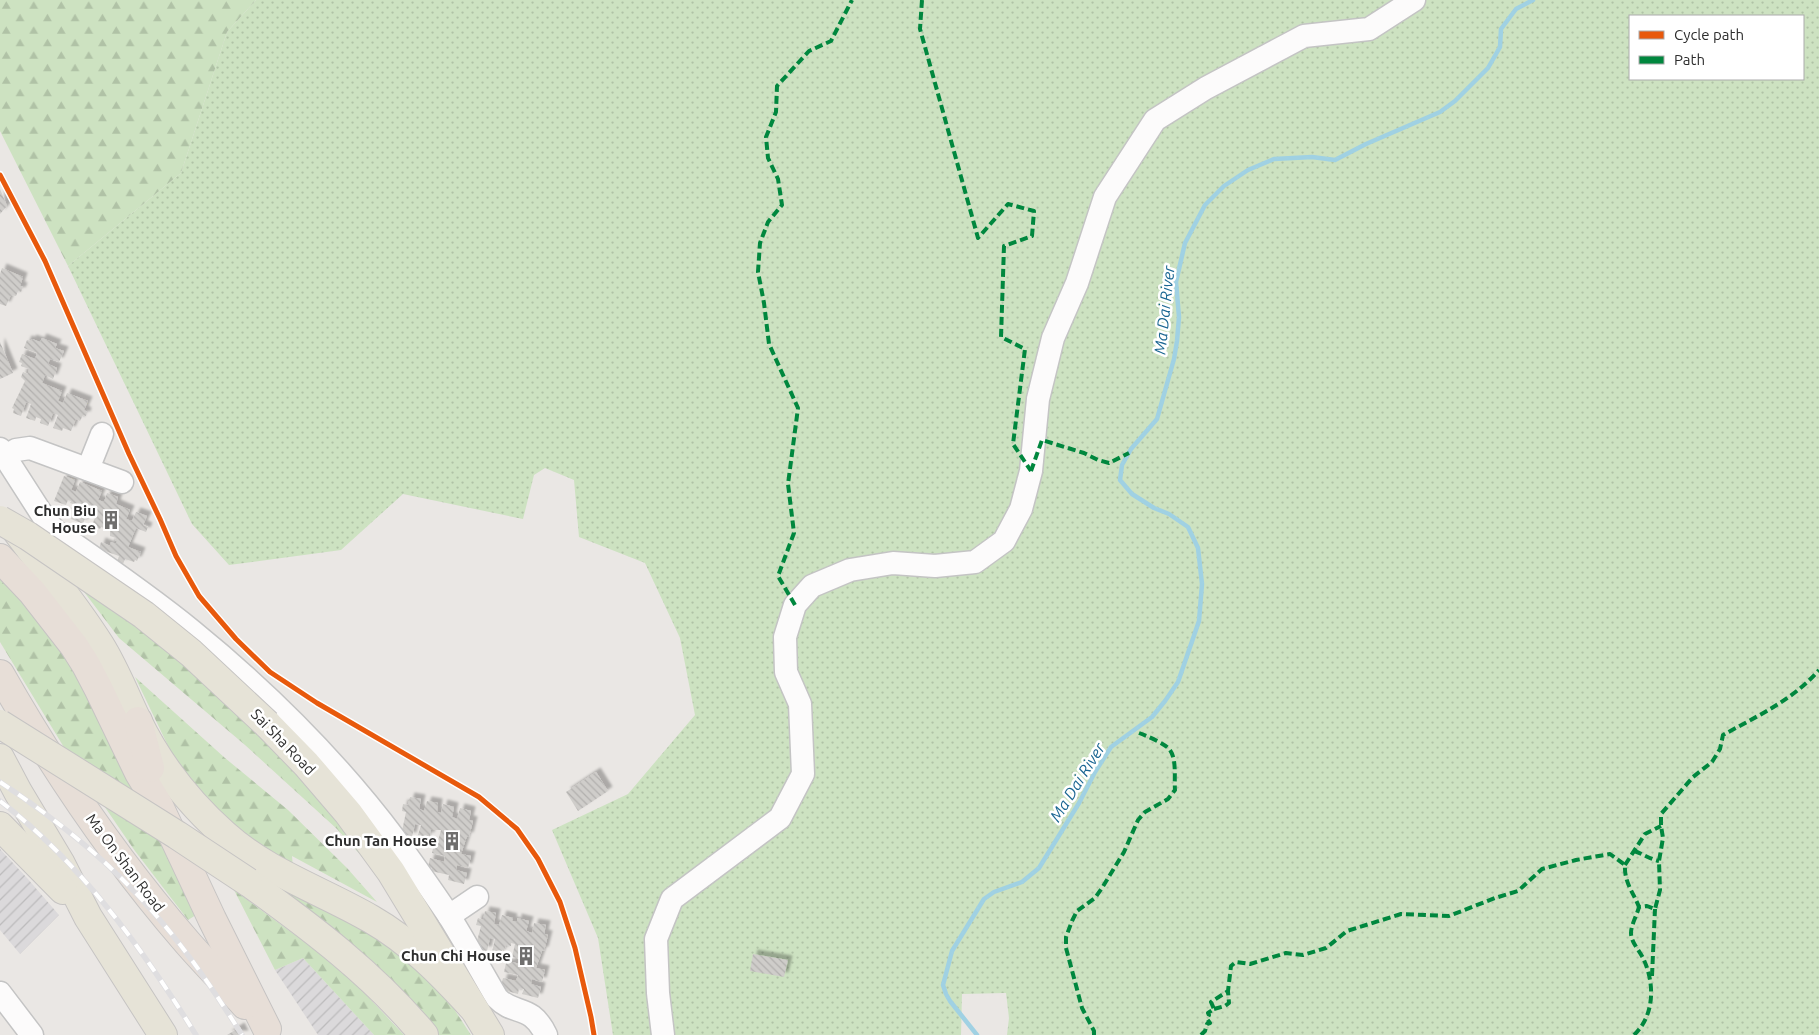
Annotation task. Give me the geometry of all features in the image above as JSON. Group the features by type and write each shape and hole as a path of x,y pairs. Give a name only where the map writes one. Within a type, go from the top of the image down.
{"highway":[{"path":"0,558 19,577 52,617 86,664 138,773 159,806 212,919 269,1032"},
{"name":"Ma On Shan Road","path":"0,674 85,812 120,859 187,942 269,1032"},
{"path":"138,722 159,806"}],"main road":[{"path":"0,508 100,644 120,681 138,722 164,766 191,802 225,836 250,856 364,915 413,947 440,972 473,1008"},
{"name":"Sai Sha Road","path":"0,520 28,536 159,626 204,664 306,764 348,813 406,894 490,1035"},
{"path":"0,724 177,835 248,882 316,931 388,994 424,1035"},
{"path":"0,758 61,864 88,917 163,1035"},
{"path":"0,826 46,871 88,917"}],"street":[{"path":"663,1035 658,992 656,938 672,899 780,818 802,774 800,704 786,672 785,637 795,605 812,586 850,570 893,563 935,566 975,562 1004,541 1021,509 1031,471 1038,399 1053,338 1077,283 1105,197 1155,120 1206,88 1304,36 1369,29 1414,0"},
{"path":"88,469 102,434"},
{"path":"122,482 30,448 2,453 45,519 55,531 192,631 229,662 299,729 344,778 393,838 449,916 497,998 506,1005 534,1017 546,1035"},
{"path":"449,916 477,897"},
{"path":"0,993 32,1035"}],"shaded area":[{"path":"0,849 59,915 20,954 0,930"},
{"path":"303,958 374,1035 318,1035 275,970"}],"green space":[{"path":"0,0 256,0 227,32 181,173 68,266 0,131"},
{"path":"256,0 1819,0 1819,1035 1007,1035 1009,1018 1006,993 962,994 961,1035 613,1035 598,938 552,830 628,794 695,715 680,638 645,563 579,537 574,480 545,468 534,475 523,519 403,494 341,550 229,565 192,524 68,266 181,173 227,32"},
{"path":"0,573 29,604 99,707 196,915 188,920 135,851 65,749 0,642"},
{"path":"72,576 166,648 259,734 344,826 393,891 337,829 245,745 119,638"},
{"path":"135,677 225,758 288,810 347,868 377,902 292,856 293,868 236,830 188,781 169,748"},
{"path":"235,854 371,928 445,995 471,1035 439,1035 394,985"},
{"path":"234,890 310,946 357,985 404,1035 374,1035 303,958 275,970"}],"building":[{"path":"0,189 7,206 0,214"},
{"path":"2,268 23,277 20,286 23,287 21,292 18,291 16,296 11,295 6,306 0,304 0,274"},
{"path":"42,338 57,344 55,348 64,351 59,362 50,359 48,364 57,368 53,379 45,375 42,383 62,391 58,401 63,403 67,393 88,401 84,410 87,412 86,416 83,415 80,421 76,419 71,431 63,428 62,431 53,428 58,415 53,413 48,426 40,423 41,419 36,417 35,421 26,418 31,404 26,402 21,416 13,413 14,409 12,408 25,381 21,377 23,372 28,374 29,369 21,366 22,363 19,362 22,354 35,359 37,353 24,348 27,340 31,341 32,339 40,342"},
{"path":"0,342 13,373 0,379"},
{"name":"Chun Biu House","path":"64,476 75,480 71,490 76,492 80,482 102,491 98,500 104,502 107,493 118,497 116,504 130,510 126,519 132,521 136,512 147,516 143,525 148,527 146,532 136,528 128,547 141,552 137,561 125,559 123,564 117,562 119,556 99,549 101,542 110,546 111,542 116,544 117,541 115,540 116,538 110,536 110,530 92,526 96,514 91,512 90,516 86,515 83,524 71,519 74,510 71,509 73,504 70,503 71,501 68,500 66,505 54,501"},
{"path":"596,772 608,791 578,811 566,792"},
{"name":"Chun Tan House","path":"410,797 421,799 419,809 424,811 427,801 438,803 437,812 441,813 443,804 454,807 452,817 457,819 460,808 471,811 469,820 473,821 469,837 467,836 461,854 471,856 468,868 457,865 456,870 467,873 464,884 448,880 449,875 431,871 432,868 428,867 430,858 444,862 445,856 432,853 434,844 437,845 441,830 431,830 430,837 427,836 426,840 417,838 421,825 415,824 412,837 404,835 405,831 402,831 406,812 402,811 403,804 408,805"},
{"name":"Chun Chi House","path":"485,911 496,913 494,924 499,925 502,915 513,918 512,921 517,922 517,918 529,921 526,931 532,933 534,923 546,925 544,934 548,935 544,951 542,951 536,968 545,970 542,982 532,979 531,984 541,987 538,998 522,994 524,989 519,988 518,994 503,990 504,987 501,986 503,978 516,981 518,975 504,972 506,963 521,964 522,959 512,957 515,944 511,943 511,946 506,945 501,954 492,952 495,939 490,938 487,951 478,949 476,945 481,926 476,925 478,918 483,920"},
{"path":"753,954 788,960 784,977 750,971"},
{"path":"240,1027 244,1035 227,1035"}],"waterway":[{"name":"Ma Dai River","path":"977,1035 950,1001 943,985 952,951 984,899 994,892 1022,882 1039,868 1111,747 1152,717 1165,701 1178,682 1199,621 1202,584 1198,548 1188,527 1169,514 1154,508 1132,494 1120,480 1122,465 1131,449 1157,419 1174,359 1177,341 1179,317 1176,282 1185,243 1205,205 1224,186 1248,170 1274,159 1312,157 1335,160 1366,144 1440,112 1455,101 1488,68 1500,47 1501,29 1516,9 1533,0"}],"railway":[{"path":"0,782 81,842 136,893 189,956 242,1035"},
{"path":"0,801 58,852 84,880 132,939 196,1035"}],"marked path":[{"path":"795,605 778,576 794,533 788,484 798,408 769,344 758,272 760,243 768,222 782,205 778,179 768,158 766,137 776,112 777,86 809,51 831,41 852,0"},
{"path":"922,0 920,29 978,238 1008,204 1034,211 1032,236 1004,246 1001,337 1025,349 1013,444 1031,471"},
{"path":"1031,471 1042,440 1109,463 1129,453"},
{"path":"1634,1035 1646,1018 1651,998 1651,988 1647,968 1632,940 1631,930 1639,907 1647,906 1655,909 1660,890 1659,861 1663,838 1661,814 1693,777 1712,762 1720,749 1723,735 1786,699 1809,681 1819,670"},
{"path":"1094,1035 1094,1031 1082,1008 1066,948 1066,937 1077,911 1095,898 1102,888 1124,852 1138,820 1145,812 1168,799 1175,790 1174,764 1170,750 1161,743 1139,733"},
{"path":"1625,865 1645,834 1661,826"},
{"path":"1634,851 1659,861"},
{"path":"1201,1035 1205,1031 1207,1024 1210,1023 1207,1019 1208,1013 1214,1009 1211,1002 1228,991 1231,966 1236,962 1250,964 1286,953 1303,955 1326,948 1347,931 1401,914 1449,916 1518,891 1542,869 1610,854 1625,865 1627,882 1639,907"},
{"path":"1652,976 1655,909"},
{"path":"1214,1009 1229,1003 1228,991"}],"cycle path":[{"path":"0,175 45,261 129,454 176,556 199,596 236,639 270,672 317,703 479,797 517,829 538,859 560,902 575,948 594,1035"}],"place":[{"name":"Chun Biu House","path":"111,520"},
{"name":"Chun Tan House","path":"452,841"},
{"name":"Chun Chi House","path":"526,956"}]}
